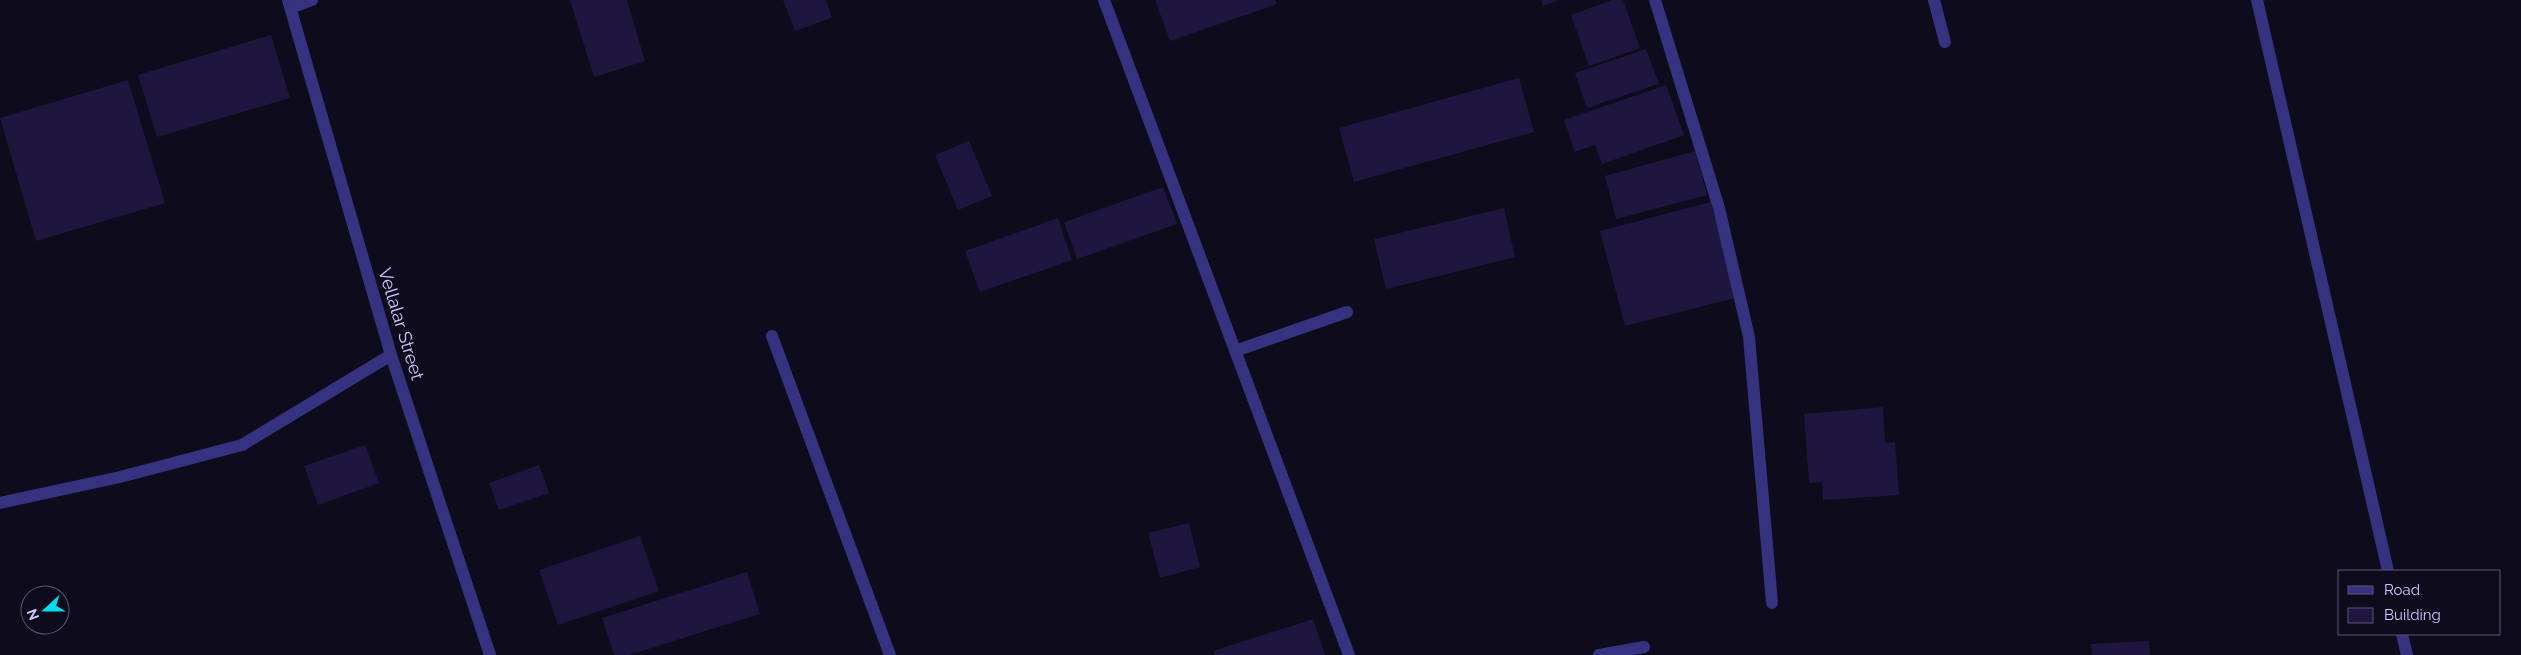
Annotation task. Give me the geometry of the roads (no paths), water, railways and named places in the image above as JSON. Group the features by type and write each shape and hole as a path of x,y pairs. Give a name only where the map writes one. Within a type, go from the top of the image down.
{"street":[{"path":"290,4 312,0"},
{"path":"1104,0 1349,655"},
{"path":"1655,0 1719,208 1749,337 1772,603"},
{"path":"1934,0 1945,42"},
{"path":"2257,0 2388,570"},
{"name":"Vellalar Street","path":"290,4 390,355 490,655"},
{"path":"1235,351 1347,312"},
{"path":"772,336 890,655"},
{"path":"0,503 120,478 242,445 390,355"},
{"path":"2402,635 2407,655"},
{"path":"1599,655 1644,647"}]}
